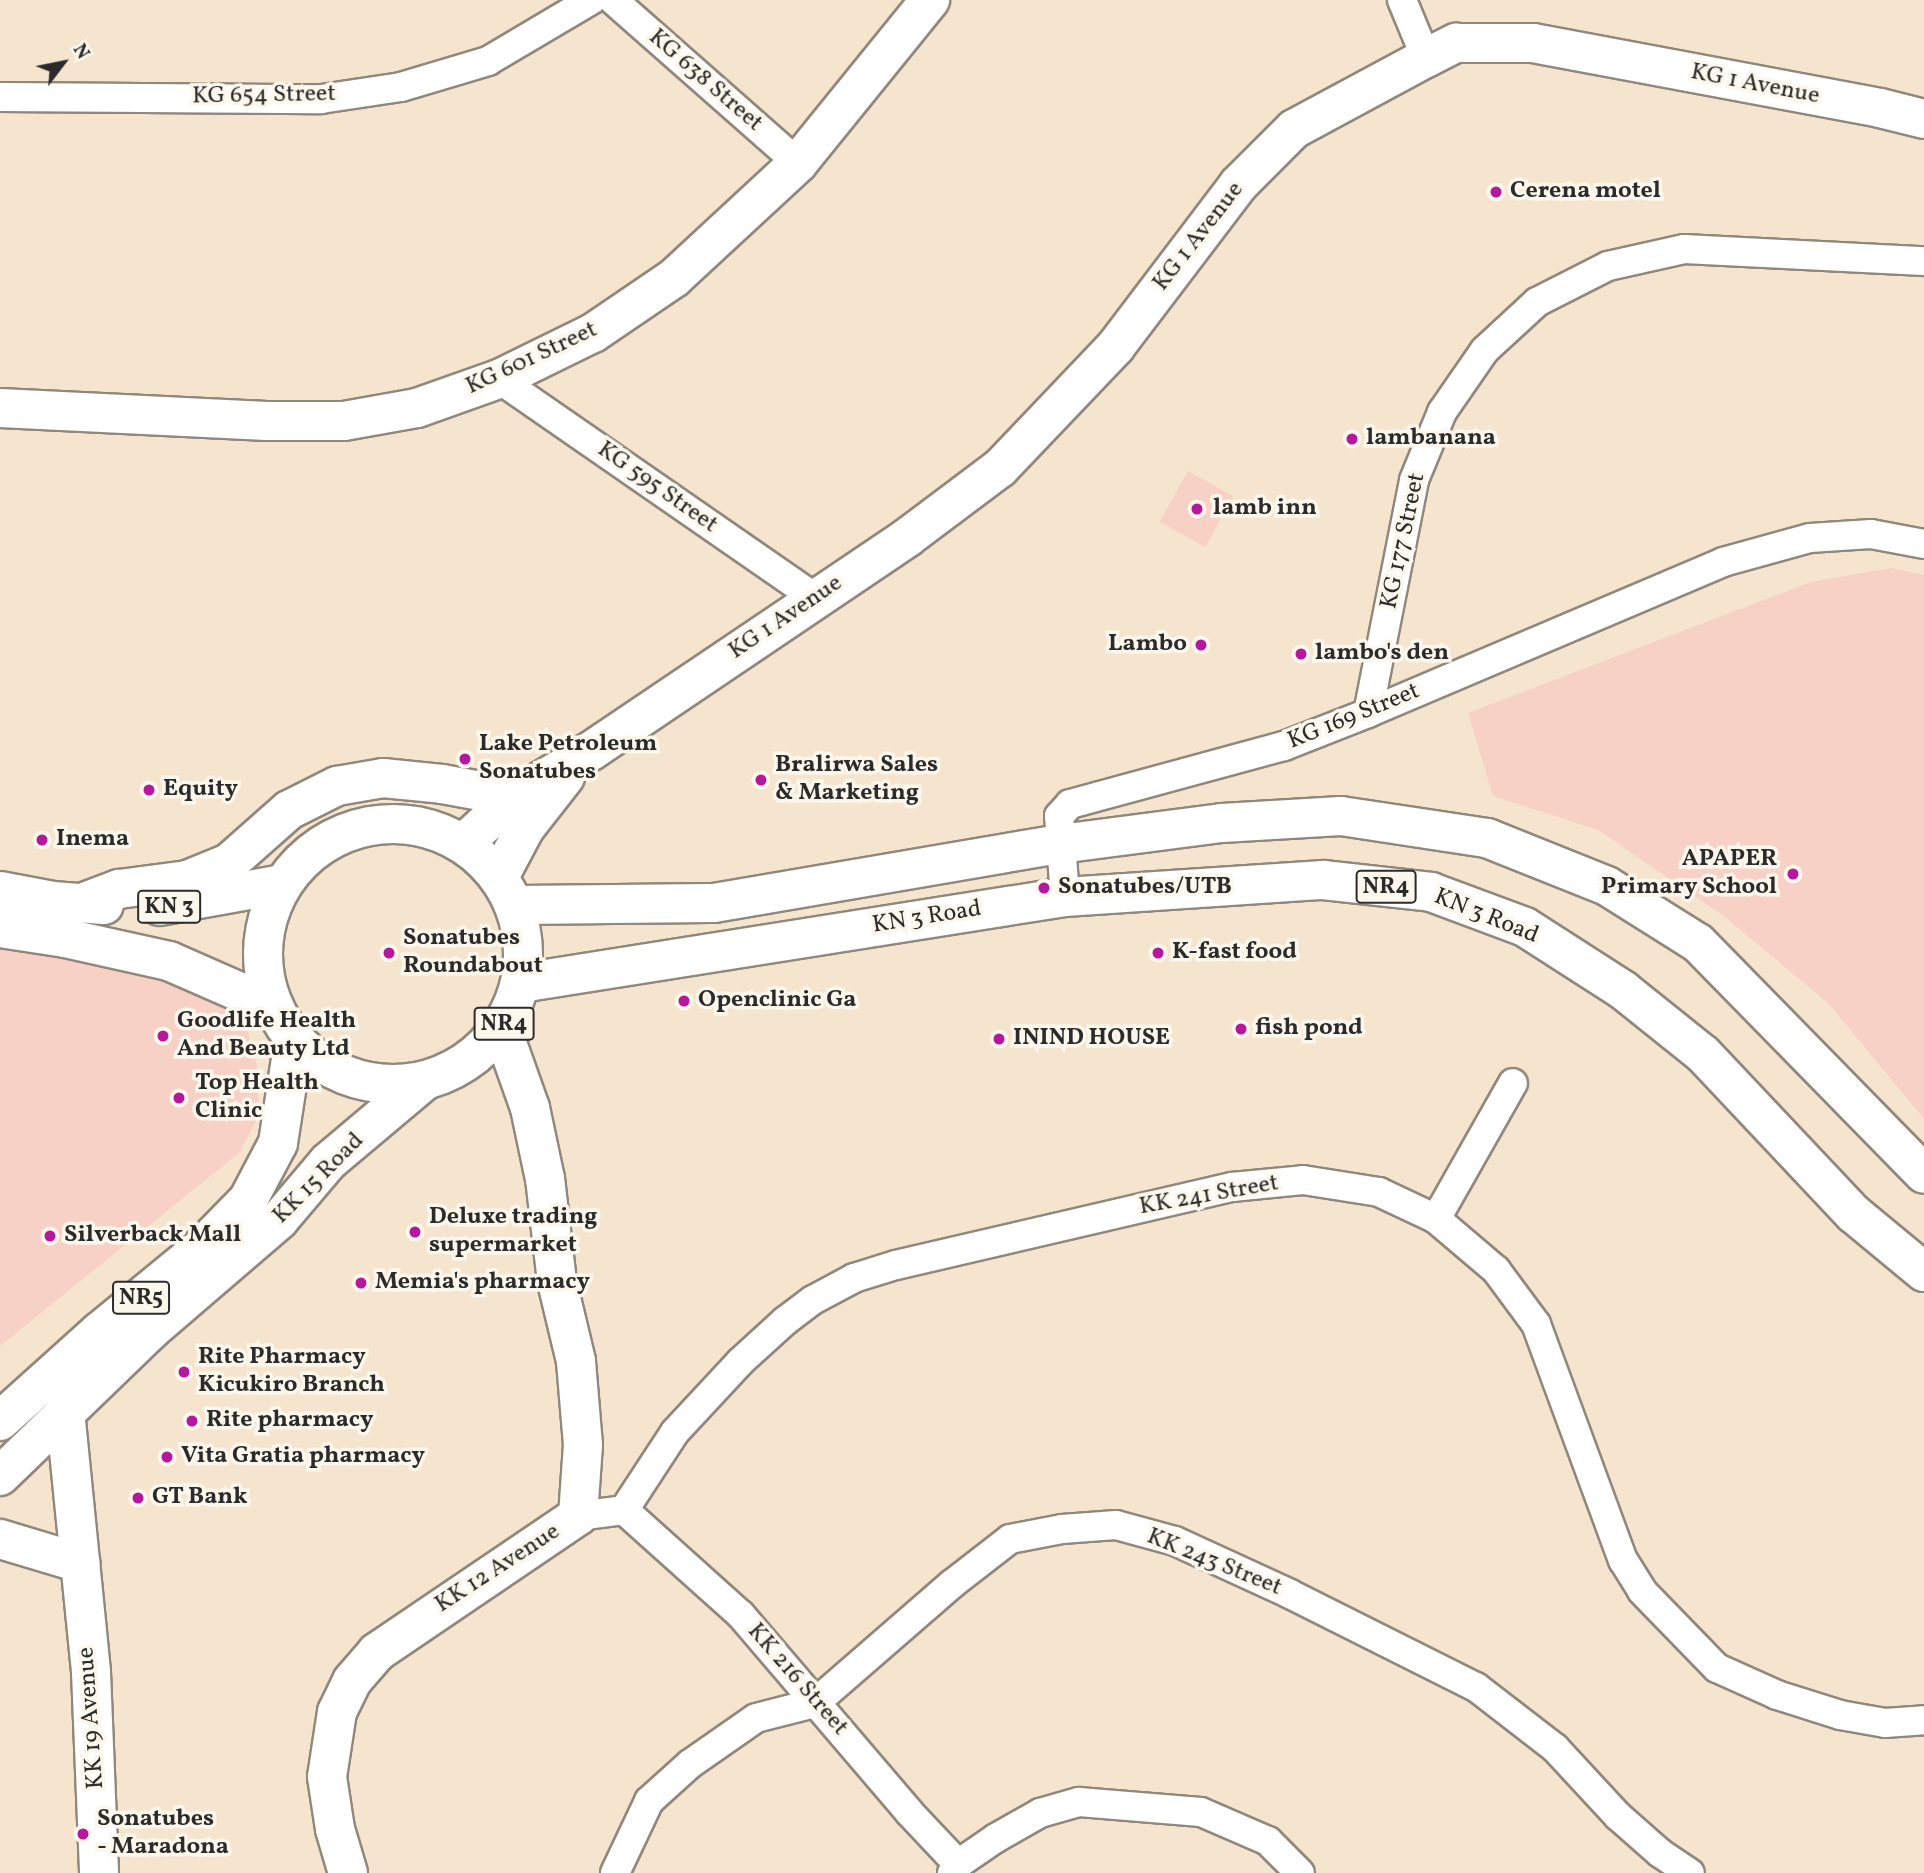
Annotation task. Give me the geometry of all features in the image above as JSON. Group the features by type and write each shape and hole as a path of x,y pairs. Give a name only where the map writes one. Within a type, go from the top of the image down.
{"main road":[{"name":"KG 601 Street","path":"0,408 267,421 344,421 418,408 499,379 593,333 674,278 798,163 930,0"},
{"name":"KG 1 Avenue","path":"464,843 514,797 591,751 814,597 908,537 1000,468 1116,346 1238,185 1294,129 1456,43 1533,43 1880,108 1924,119"},
{"name":"KG 1 Avenue","path":"507,891 532,819 551,792 591,751"},
{"path":"0,928 66,914 119,889 187,880 229,863 289,810 337,786 383,778 442,784 514,797"},
{"name":"KN 3 Road","path":"507,891 714,903 1060,844 1222,823 1340,816 1487,838 1607,886 1698,943 1924,1174"},
{"name":"NR4","path":"393,822 430,828 464,843 507,891 524,944 521,983 502,1029 468,1063 423,1083 376,1085 331,1070 295,1040 274,1007 263,966 266,924 282,884 310,853 346,832 393,822"},
{"name":"KN 3 Road","path":"521,983 1065,897 1323,880 1431,892 1525,927 1623,990 1703,1054 1854,1214 1924,1272"},
{"name":"KN 3","path":"66,914 172,907 282,884"},
{"path":"0,891 66,914"},
{"name":"KN 3","path":"66,914 274,1007"},
{"name":"KK 12 Avenue","path":"348,1873 335,1829 327,1777 337,1712 352,1681 377,1652 578,1516 583,1445 576,1361 557,1282 545,1179 530,1108 502,1029"},
{"name":"KK 15 Road","path":"0,1421 99,1332 199,1250 248,1200 278,1143 295,1040"},
{"name":"KK 15 Road","path":"0,1476 150,1331 279,1220 328,1162 423,1083"},
{"name":"KK 19 Avenue","path":"65,1411 91,1672 99,1873"},
{"path":"0,1539 80,1563"}],"street":[{"name":"KG 654 Street","path":"0,97 321,99 401,87 488,61 591,0"},
{"name":"KG 638 Street","path":"613,0 798,163"},
{"path":"1402,0 1426,58"},
{"name":"KG 177 Street","path":"1368,713 1418,469 1442,412 1485,350 1537,302 1608,266 1684,249 1924,261"},
{"name":"KG 595 Street","path":"499,379 814,597"},
{"name":"KG 169 Street","path":"1065,897 1059,816 1070,804 1284,746 1723,562 1810,538 1871,534 1924,544"},
{"path":"1436,1219 1513,1083"},
{"name":"KK 241 Street","path":"624,1510 674,1432 740,1362 785,1321 813,1300 854,1279 896,1265 1232,1187 1303,1180 1379,1192 1436,1219 1496,1270 1536,1324 1623,1560 1642,1591 1717,1668 1777,1695 1839,1715 1885,1723 1924,1720"},
{"path":"578,1516 624,1510"},
{"name":"KK 216 Street","path":"624,1510 741,1615 955,1868"},
{"name":"KK 243 Street","path":"615,1873 649,1801 690,1764 756,1718 815,1703 952,1584 1010,1539 1062,1529 1116,1525 1175,1541 1290,1594 1476,1687 1555,1748 1618,1816 1660,1853 1690,1873"},
{"path":"955,1868 1040,1813 1079,1802 1201,1812 1268,1841 1300,1873"}],"shaded area":[{"name":"lamb inn","path":"1188,471 1233,496 1205,547 1160,522"},
{"name":"APAPER Primary School","path":"1891,568 1924,575 1924,1119 1828,1003 1725,917 1598,830 1493,796 1468,713 1811,582"},
{"path":"0,932 120,951 240,1005 257,1065 259,1115 240,1152 0,1346"}],"place":[{"name":"Cerena motel","path":"1496,192"},
{"name":"lambanana","path":"1352,439"},
{"name":"lamb inn","path":"1197,509"},
{"name":"Lambo","path":"1201,645"},
{"name":"lambo's den","path":"1301,654"},
{"name":"Lake Petroleum Sonatubes","path":"465,759"},
{"name":"Bralirwa Sales & Marketing","path":"761,780"},
{"name":"Equity","path":"149,790"},
{"name":"Inema","path":"42,840"},
{"name":"APAPER Primary School","path":"1793,874"},
{"name":"Sonatubes/UTB","path":"1044,888"},
{"name":"Sonatubes Roundabout","path":"389,953"},
{"name":"K-fast food","path":"1158,953"},
{"name":"Openclinic Ga","path":"684,1001"},
{"name":"fish pond","path":"1241,1029"},
{"name":"Goodlife Health And Beauty Ltd","path":"163,1036"},
{"name":"ININD HOUSE","path":"999,1039"},
{"name":"Top Health Clinic","path":"179,1098"},
{"name":"Deluxe trading supermarket","path":"415,1232"},
{"name":"Silverback Mall","path":"50,1236"},
{"name":"Memia's pharmacy","path":"361,1283"},
{"name":"Rite Pharmacy Kicukiro Branch","path":"184,1372"},
{"name":"Rite pharmacy","path":"192,1421"},
{"name":"Vita Gratia pharmacy","path":"167,1457"},
{"name":"GT Bank","path":"138,1498"},
{"name":"Sonatubes - Maradona","path":"83,1834"}]}
